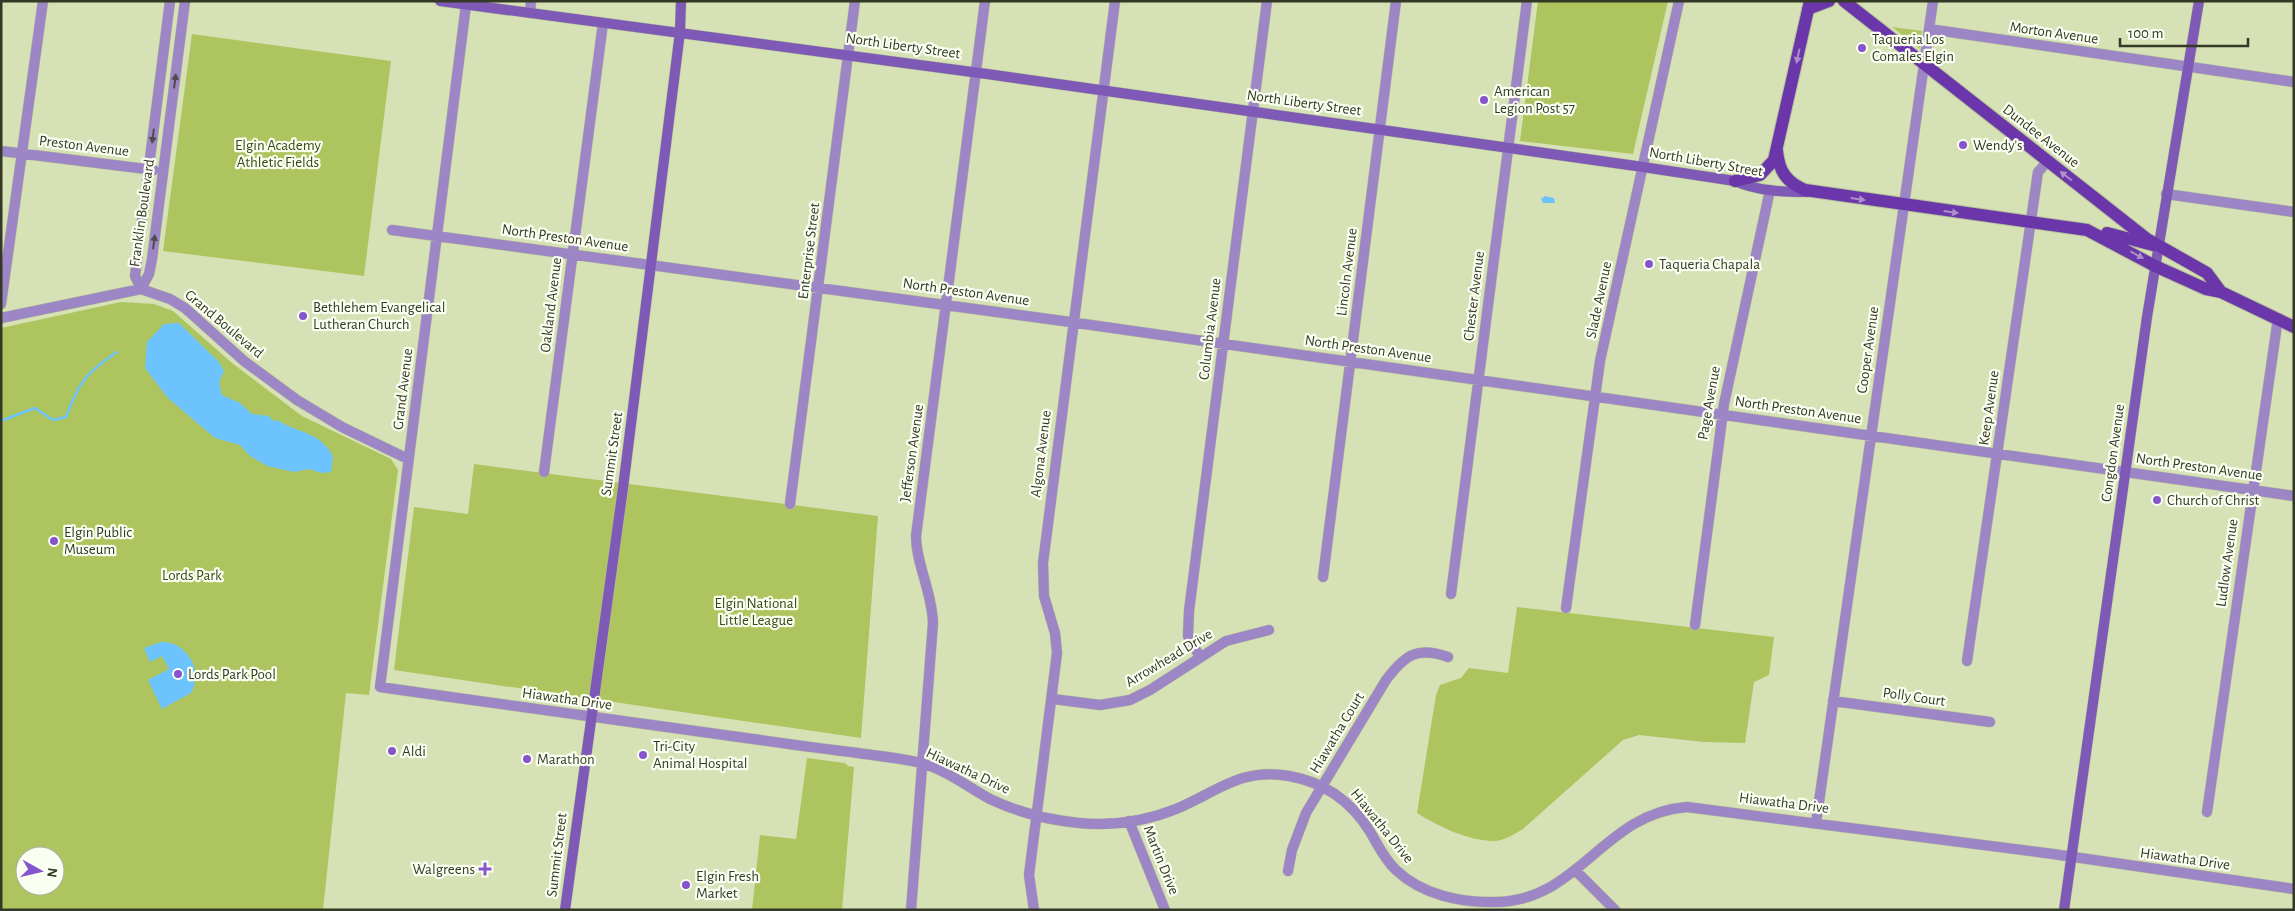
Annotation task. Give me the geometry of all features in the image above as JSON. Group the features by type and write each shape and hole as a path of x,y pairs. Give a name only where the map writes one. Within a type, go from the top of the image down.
{"main road":[{"name":"North Liberty Street","path":"440,1 976,72 1380,129 1735,181 1745,186 1770,190 1814,192 2087,230 2155,266"},
{"name":"Summit Street","path":"565,910 652,265 680,32 681,1"},
{"path":"1735,181 1763,174 1773,164 1809,5 1828,1"},
{"name":"Dundee Avenue","path":"1844,1 2047,162 2158,245 2207,273 2217,287 2294,327"},
{"name":"Congdon Avenue","path":"2064,910 2093,692 2158,245 2199,1"},
{"path":"1777,151 1781,169 1788,181 1814,192"},
{"path":"2087,230 2103,232 2147,245 2158,245"},
{"name":"Dundee Avenue","path":"2155,266 2206,289 2217,287"}],"street":[{"path":"1,304 43,1"},
{"name":"Franklin Boulevard","path":"141,289 136,276 170,1"},
{"name":"Franklin Boulevard","path":"141,289 149,274 152,259 185,1"},
{"path":"530,13 531,1"},
{"name":"Enterprise Street","path":"790,504 855,1"},
{"name":"Jefferson Avenue","path":"911,910 932,615 930,595 919,557 916,536 947,305 984,1"},
{"name":"Algona Avenue","path":"1034,910 1029,875 1053,699 1057,648 1044,596 1043,570 1115,1"},
{"name":"Columbia Avenue","path":"1200,658 1188,636 1189,614 1267,1"},
{"name":"Lincoln Avenue","path":"1323,576 1396,1"},
{"name":"Chester Avenue","path":"1451,594 1527,1"},
{"name":"Slade Avenue","path":"1566,608 1595,397 1679,1"},
{"name":"Cooper Avenue","path":"1816,822 1933,1"},
{"name":"Grand Avenue","path":"380,687 466,5"},
{"name":"Oakland Avenue","path":"544,472 603,23"},
{"name":"Morton Avenue","path":"1929,29 2294,82"},
{"name":"Preston Avenue","path":"1,150 163,171"},
{"name":"Keep Avenue","path":"1966,661 2038,172 2047,162"},
{"name":"Page Avenue","path":"1695,625 1722,414 1770,190"},
{"path":"2166,194 2294,212"},
{"path":"392,230 437,236"},
{"name":"North Preston Avenue","path":"437,236 1074,322 2294,496"},
{"path":"1,318 141,289"},
{"name":"Grand Boulevard","path":"141,289 170,299 185,308 244,361 297,400 342,427 408,459"},
{"name":"Ludlow Avenue","path":"2207,812 2278,318"},
{"name":"Arrowhead Drive","path":"1053,699 1094,705 1125,701 1150,690 1226,641 1270,630"},
{"name":"Hiawatha Court","path":"1288,871 1299,829 1383,684 1398,666 1413,655 1425,651 1448,657"},
{"name":"Hiawatha Drive","path":"380,687 922,764 993,800 1038,815 1083,824 1129,821 1169,812 1228,782 1252,775 1285,775 1323,786 1338,795 1355,812 1395,869 1416,885 1433,892 1485,902 1515,901 1540,894 1575,870 1628,826 1649,815 1666,810 1696,808 1816,822 2294,889"},
{"name":"Polly Court","path":"1834,701 1990,722"},
{"name":"Martin Drive","path":"1129,821 1165,910"},
{"path":"1575,870 1615,910"}],"green space":[{"path":"1538,1 1668,1 1633,154 1520,141"},
{"path":"1892,27 1922,31 1920,49"},
{"name":"Elgin Academy Athletic Fields","path":"192,34 391,61 364,276 163,251"},
{"name":"Lords Park","path":"121,302 154,304 173,311 232,363 302,416 391,459 398,470 369,695 346,693 323,910 1,910 1,328"},
{"name":"Elgin National Little League","path":"474,464 878,516 861,738 394,670 414,507 468,514"},
{"path":"1517,607 1774,637 1769,675 1754,682 1745,743 1704,742 1639,735 1623,740 1523,829 1501,840 1484,840 1464,836 1425,818 1417,813 1436,695 1440,685 1461,678 1469,668 1508,673"},
{"path":"807,758 845,763 848,766 854,767 842,910 752,910 760,835 796,839"}],"water":[{"path":"1545,196 1554,198 1555,203 1543,203 1541,199"},
{"path":"179,323 219,362 224,371 219,382 222,395 240,403 252,414 269,416 273,421 277,420 322,442 333,457 331,472 321,473 309,469 294,472 267,466 250,456 240,445 215,438 168,398 145,368 147,342 164,324"},
{"name":"Lords Park Pool","path":"161,642 178,646 185,652 191,659 195,676 195,684 191,693 162,709 148,680 169,669 162,656 150,662 144,648"}],"waterway":[{"path":"1,421 35,408 53,420 66,417 75,395 85,379 98,366 117,352"}],"place":[{"name":"Taqueria Los Comales Elgin","path":"1862,48"},
{"name":"American Legion Post 57","path":"1484,100"},
{"name":"Wendy's","path":"1963,145"},
{"name":"Taqueria Chapala","path":"1649,264"},
{"name":"Bethlehem Evangelical Lutheran Church","path":"303,316"},
{"name":"Church of Christ","path":"2157,500"},
{"name":"Elgin Public Museum","path":"54,541"},
{"name":"Lords Park Pool","path":"178,674"},
{"name":"Aldi","path":"392,751"},
{"name":"Tri-City Animal Hospital","path":"643,755"},
{"name":"Marathon","path":"527,759"},
{"name":"Walgreens","path":"485,869"},
{"name":"Elgin Fresh Market","path":"686,885"}]}
